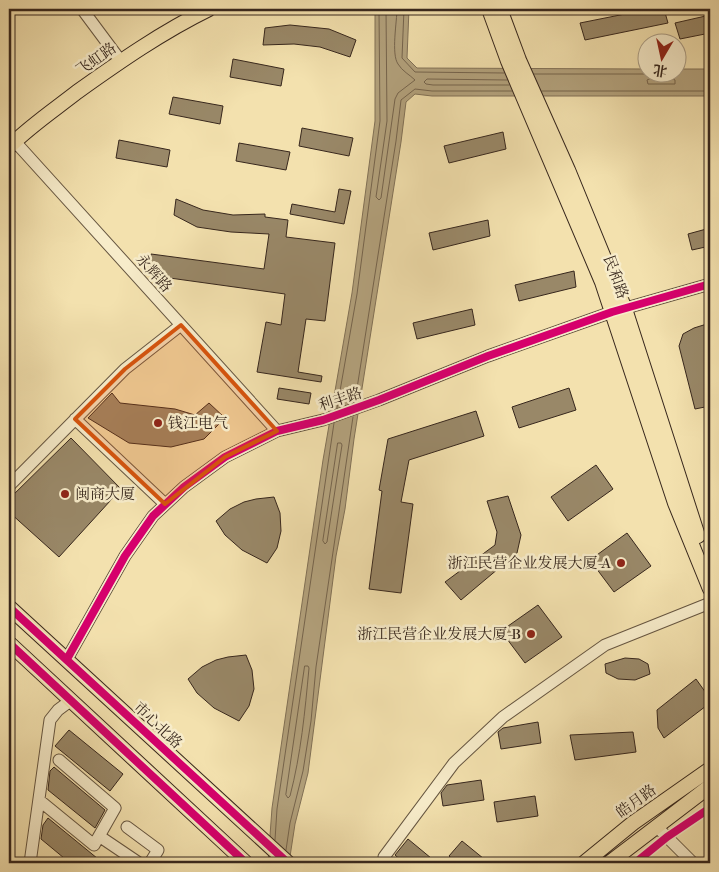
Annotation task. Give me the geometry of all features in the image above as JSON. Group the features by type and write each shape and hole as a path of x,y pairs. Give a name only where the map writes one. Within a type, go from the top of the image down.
{"main road":[{"name":"飞虹路","path":"10,139 117,56 172,19 193,9"},
{"name":"飞虹路","path":"10,139 26,130 110,68 179,24 209,9"},
{"name":"民和路","path":"489,9 508,61 602,282 618,311 674,503 710,589"},
{"name":"民和路","path":"500,9 519,60 568,170 692,522 710,567"},
{"name":"市心北路","path":"9,607 288,863"},
{"path":"9,643 246,863"},
{"name":"皓月路","path":"584,863 633,823 710,769"},
{"path":"610,863 710,786"}],"street":[{"path":"82,9 117,56"},
{"name":"永辉路","path":"10,139 277,431"},
{"name":"利丰路","path":"67,659 125,556 153,516 184,486 224,457 277,431 323,420 380,400 488,356 618,311 710,284"},
{"path":"9,486 125,369 181,326"},
{"path":"75,419 165,504"},
{"path":"384,857 454,763 503,717 605,645 710,603"},
{"path":"30,863 50,720 58,710 70,701"},
{"path":"39,800 94,845 115,808 59,760"},
{"path":"656,826 692,863"},
{"path":"126,827 158,850 150,863"},
{"path":"99,836 140,863"}],"highlighted area":[{"path":"181,325 277,431 225,457 165,504 75,419 125,369"}],"water":[{"path":"375,9 409,9 407,58 417,68 636,69 636,82 686,82 686,69 710,69 710,96 432,96 415,94 406,102 345,509 336,556 308,773 295,824 289,863 268,863 272,808 323,460 352,293 375,121"}],"building":[{"path":"650,9 664,9 668,23 585,40 580,23"},
{"path":"710,15 710,33 686,38 686,32 678,32 675,23"},
{"path":"290,25 329,29 356,40 350,57 320,47 294,44 263,45 265,28"},
{"path":"233,59 284,69 281,86 230,77"},
{"path":"173,97 223,106 220,124 169,114"},
{"path":"302,128 353,138 349,156 299,146"},
{"path":"503,132 506,149 449,163 444,146"},
{"path":"119,140 170,150 167,167 116,158"},
{"path":"239,143 290,152 286,170 236,161"},
{"path":"339,189 351,191 344,224 290,214 292,204 335,212"},
{"path":"176,199 203,210 233,215 265,214 265,217 288,220 286,237 335,243 325,321 306,319 298,372 322,376 321,382 257,372 266,322 281,325 285,294 148,275 151,254 264,269 269,234 231,232 197,227 174,215"},
{"path":"488,220 490,236 433,250 429,233"},
{"path":"710,228 710,246 692,250 688,234"},
{"path":"574,271 576,287 519,301 515,285"},
{"path":"472,309 475,325 417,339 413,323"},
{"path":"710,323 710,406 695,409 679,346 683,334"},
{"path":"279,388 311,393 309,404 277,399"},
{"path":"569,388 576,410 519,428 512,407"},
{"name":"钱江电气","path":"112,393 120,403 175,409 195,415 209,403 225,418 204,439 171,447 129,443 88,418"},
{"path":"476,411 484,436 409,460 401,502 413,504 401,593 369,589 382,491 379,490 388,439"},
{"name":"闽商大厦","path":"71,438 121,489 59,557 9,512 9,499"},
{"path":"596,465 613,489 568,521 551,497"},
{"path":"508,496 521,535 517,553 461,600 445,582 495,545 497,532 487,501"},
{"path":"274,497 280,513 281,531 277,548 267,563 242,550 225,535 216,521 230,509 244,502"},
{"name":"浙江民营企业发展大厦-A","path":"627,533 651,566 614,592 590,560"},
{"name":"浙江民营企业发展大厦-B","path":"538,605 562,637 525,663 501,631"},
{"path":"246,655 252,670 254,689 249,706 239,721 214,708 197,693 188,679 202,667 216,660"},
{"path":"625,658 639,659 648,664 650,674 635,680 618,679 606,673 605,664"},
{"path":"696,679 706,693 706,706 664,738 658,728 657,710"},
{"path":"538,722 541,743 501,749 498,732 503,728"},
{"path":"69,730 123,774 110,791 55,746"},
{"path":"633,732 636,752 575,760 570,735"},
{"path":"54,767 105,810 95,828 48,790 50,771"},
{"path":"481,780 484,800 443,806 441,793 447,785"},
{"path":"535,796 538,816 497,822 494,802"},
{"path":"48,818 103,863 70,863 41,839 43,825"},
{"path":"408,839 437,863 404,863 395,855"},
{"path":"462,841 489,863 457,863 449,856"}],"cycle path":[{"path":"67,659 125,556 153,516 184,487 225,457 277,431 323,420 379,400 488,356 612,312 710,284"},
{"path":"9,607 288,863"},
{"path":"9,643 246,863"},
{"path":"635,863 667,837 710,808"}],"place":[{"name":"钱江电气","path":"158,423"},
{"name":"闽商大厦","path":"65,494"},
{"name":"浙江民营企业发展大厦-A","path":"621,563"},
{"name":"浙江民营企业发展大厦-B","path":"531,634"}]}
